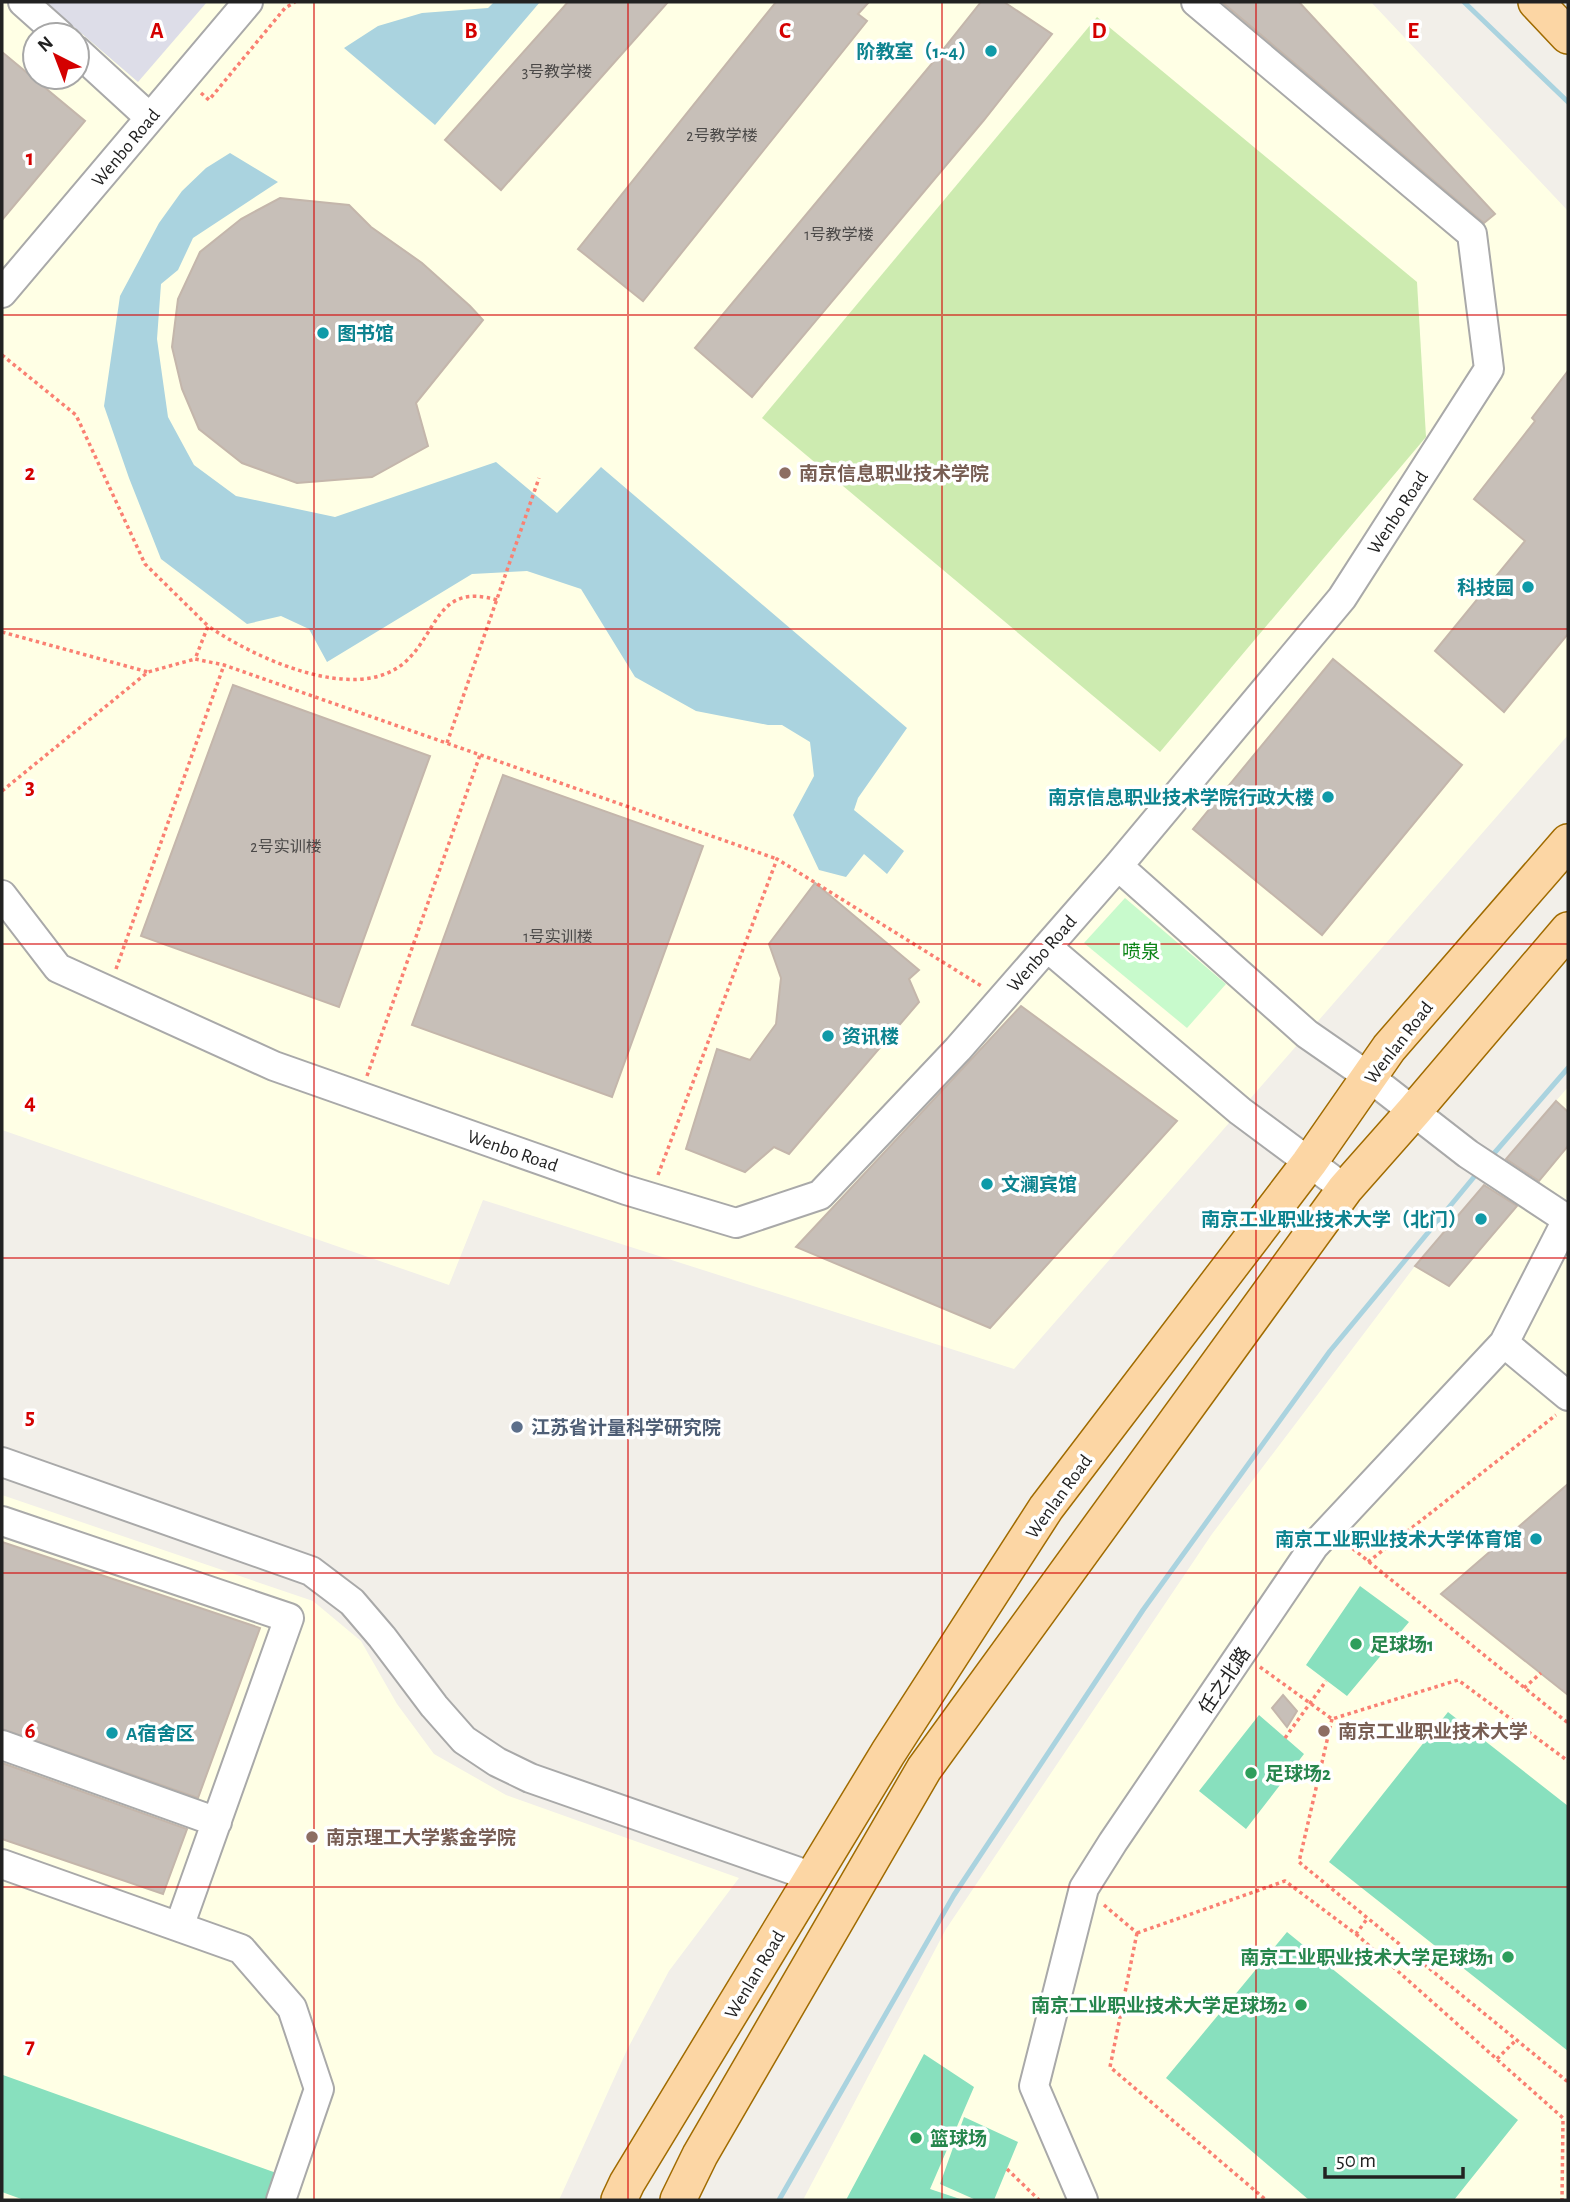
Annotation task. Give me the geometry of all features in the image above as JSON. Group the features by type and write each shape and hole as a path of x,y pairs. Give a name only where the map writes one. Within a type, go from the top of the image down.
{"main road":[{"path":"1536,2 1568,36"},
{"name":"Wenlan Road","path":"619,2200 634,2171 888,1753 1046,1508 1309,1163 1389,1048 1568,842"},
{"path":"678,2200 700,2155 924,1769 1345,1189 1415,1111 1568,930"}],"street":[{"path":"23,2 44,21"},
{"name":"Wenbo Road","path":"2,293 248,2"},
{"name":"Wenbo Road","path":"2,895 58,968 274,1066 650,1197 736,1223 820,1195 958,1049 1118,866 1342,598 1489,369 1472,234 1196,2"},
{"path":"91,64 150,118"},
{"path":"1118,866 1307,1034 1369,1077 1468,1153 1568,1219"},
{"path":"1047,947 1240,1111 1345,1189"},
{"name":"任之北路","path":"1083,2200 1034,2086 1084,1888 1314,1546 1504,1343 1568,1219"},
{"path":"1504,1343 1563,1405"},
{"path":"2,1462 311,1571 352,1602 464,1740 498,1762 530,1778 813,1877"},
{"path":"2,1521 289,1618 179,1927"},
{"path":"2,1745 217,1822"},
{"path":"2,1864 241,1949 292,2008 319,2089 281,2200"}],"path":[{"path":"2,355 76,415 145,564 208,626 259,656 331,678 356,681 376,677 403,664 424,639 439,613 457,600 478,594 497,600"},
{"path":"447,743 539,478"},
{"path":"195,659 208,626"},
{"path":"2,632 148,672"},
{"path":"2,792 148,672 195,659 224,664 777,859 1001,999"},
{"path":"108,991 224,664"},
{"path":"360,1096 480,755"},
{"path":"650,1197 777,859"},
{"path":"1368,1562 1563,1405"},
{"path":"1328,1529 1568,1723"},
{"path":"1241,1654 1332,1719"},
{"path":"1524,1688 1541,1673"},
{"path":"1332,1719 1458,1680 1568,1761"},
{"path":"1285,1738 1326,1681"},
{"path":"1293,1716 1298,1720"},
{"path":"1332,1719 1299,1863 1568,2081"},
{"path":"1137,1933 1285,1881 1356,1934 1563,2118 1562,2200"},
{"path":"1084,1888 1137,1933"},
{"path":"1356,1934 1367,1919"},
{"path":"1137,1933 1110,2067 1266,2200"},
{"path":"1497,2059 1516,2039"},
{"path":"1007,2169 1039,2200"}],"shaded area":[{"name":"南京信息职业技术学院","path":"2,2 1371,2 1568,211 1568,735 1014,1369 483,1200 449,1285 2,1130"},
{"path":"45,2 207,2 138,82 91,42 91,21 67,21"},
{"name":"南京工业职业技术大学","path":"1568,1087 1568,2200 803,2200 946,1929 1212,1534 1415,1266"},
{"name":"南京理工大学紫金学院","path":"2,1495 313,1601 361,1641 397,1704 434,1754 506,1795 739,1878 669,1971 627,2050 559,2200 2,2200"}],"green space":[{"path":"1097,17 1417,282 1426,437 1160,752 762,418"},
{"name":"喷泉","path":"1125,898 1226,984 1187,1028 1084,943"},
{"name":"足球场1","path":"1360,1586 1409,1622 1347,1696 1306,1665"},
{"name":"南京工业职业技术大学足球场1","path":"1448,1712 1568,1806 1568,2051 1329,1862"},
{"name":"足球场2","path":"1259,1715 1304,1754 1246,1829 1199,1791"},
{"name":"南京工业职业技术大学足球场2","path":"1287,1932 1518,2120 1454,2200 1309,2200 1166,2078"},
{"name":"篮球场","path":"924,2054 974,2087 930,2189 963,2200 846,2200"},
{"path":"3,2075 282,2175 273,2200 24,2200 2,2192"},
{"path":"964,2117 1018,2142 994,2200 976,2200 940,2184"}],"water":[{"path":"494,2 540,2 435,125 344,48 378,26 422,13 488,8"},
{"path":"230,153 278,182 193,238 178,270 161,284 157,339 168,417 194,465 236,496 335,517 496,462 557,513 601,467 907,728 858,798 854,810 904,851 887,874 864,854 846,877 819,870 793,815 814,776 810,742 782,725 768,725 696,711 635,677 581,589 527,571 472,574 327,662 309,629 281,616 247,624 161,559 104,406 120,296 159,223 182,191 206,168"}],"building":[{"path":"568,2 668,2 501,190 445,140"},
{"path":"776,2 869,2 858,14 867,21 643,301 578,249"},
{"path":"981,2 1004,2 1052,34 984,120 752,397 695,348"},
{"path":"1222,2 1299,2 1495,214 1484,223"},
{"path":"2,52 21,68 21,91 49,91 85,121 2,220"},
{"name":"图书馆","path":"280,198 349,205 371,227 422,263 483,320 416,403 428,446 372,477 297,483 242,463 199,429 182,389 172,347 178,299 200,252 241,219"},
{"name":"科技园","path":"1568,371 1568,634 1504,712 1435,651 1525,541 1474,499 1535,421 1532,418"},
{"name":"南京信息职业技术学院行政大楼","path":"1333,659 1462,765 1322,935 1193,829"},
{"path":"233,685 430,756 339,1007 141,936"},
{"path":"503,775 703,846 612,1097 412,1025"},
{"name":"资讯楼","path":"815,883 919,970 909,979 919,1002 789,1154 774,1147 745,1172 686,1149 717,1049 750,1060 776,1024 781,978 769,944"},
{"name":"文澜宾馆","path":"1021,1006 1177,1121 990,1328 796,1247"},
{"path":"1556,1101 1568,1112 1568,1146 1539,1181 1506,1159"},
{"path":"1484,1185 1517,1206 1449,1286 1415,1266"},
{"name":"南京工业职业技术大学体育馆","path":"1568,1484 1568,1695 1441,1594"},
{"name":"A宿舍区","path":"2,1542 260,1628 198,1798 2,1729"},
{"path":"1283,1695 1297,1711 1287,1727 1272,1708"},
{"path":"2,1763 187,1829 163,1894 2,1839"}],"waterway":[{"path":"1464,2 1568,102"},
{"path":"1490,1158 1568,1068"},
{"path":"779,2200 954,1895 1143,1610 1330,1351 1479,1171"}],"place":[{"name":"阶教室（1~4）","path":"991,51"},
{"name":"图书馆","path":"323,333"},
{"name":"南京信息职业技术学院","path":"785,473"},
{"name":"科技园","path":"1528,587"},
{"name":"南京信息职业技术学院行政大楼","path":"1328,797"},
{"name":"资讯楼","path":"828,1036"},
{"name":"文澜宾馆","path":"987,1184"},
{"name":"南京工业职业技术大学（北门）","path":"1481,1219"},
{"name":"江苏省计量科学研究院","path":"517,1427"},
{"name":"南京工业职业技术大学体育馆","path":"1536,1539"},
{"name":"足球场1","path":"1356,1644"},
{"name":"南京工业职业技术大学","path":"1324,1731"},
{"name":"A宿舍区","path":"112,1733"},
{"name":"足球场2","path":"1251,1773"},
{"name":"南京理工大学紫金学院","path":"312,1837"},
{"name":"南京工业职业技术大学足球场1","path":"1508,1957"},
{"name":"南京工业职业技术大学足球场2","path":"1301,2005"},
{"name":"篮球场","path":"916,2138"}]}
